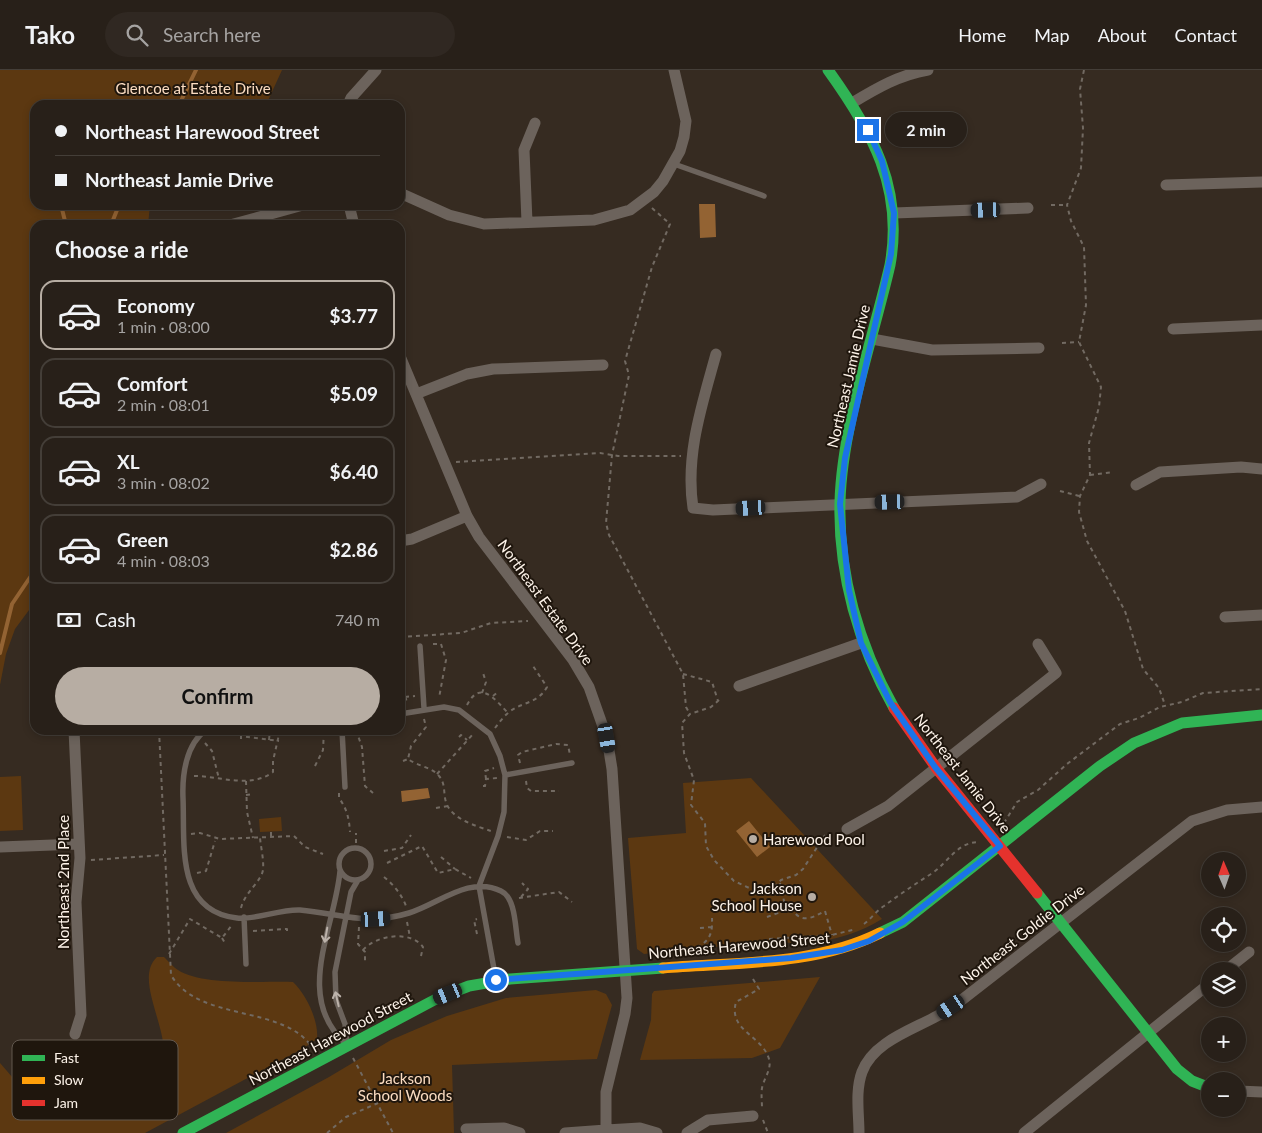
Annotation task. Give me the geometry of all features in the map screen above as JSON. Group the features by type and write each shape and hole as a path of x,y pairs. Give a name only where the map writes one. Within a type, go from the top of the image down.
{"street":[{"path":"349,100 376,70"},
{"path":"405,195 450,214 484,224 594,220 630,210 654,192 674,164 684,137 686,121 674,70"},
{"name":"Northeast Jamie Drive","path":"828,70 852,103 875,143 886,176 894,213 891,254 845,458 840,504 849,590 861,643 890,702 935,767 1186,1079 1201,1086"},
{"path":"852,103 887,82 910,73 928,70"},
{"path":"527,222 524,150 535,123"},
{"path":"1166,185 1262,182"},
{"path":"894,213 1028,208"},
{"path":"248,220 285,210"},
{"path":"1173,329 1262,325"},
{"path":"872,339 932,350 1039,348"},
{"path":"716,354 691,455 690,489 693,508 712,510 1017,497 1041,484"},
{"path":"416,394 467,374 493,369 603,365"},
{"name":"Northeast Estate Drive","path":"405,368 467,516 479,537 573,660 589,687 598,712 612,768 626,970 625,1014 606,1092 606,1130"},
{"path":"1136,485 1160,472 1241,467 1262,469"},
{"path":"405,540 412,539 467,516"},
{"path":"1225,617 1262,615"},
{"path":"739,686 861,643"},
{"path":"848,829 888,806 1056,673 1038,644"},
{"name":"Northeast Harewood Street","path":"182,1133 438,998 464,988 496,980 807,957 849,948 875,938 903,922 1113,756 1145,737 1182,723 1262,715"},
{"name":"Northeast 2nd Place","path":"74,735 80,858 76,902 81,1015 75,1034"},
{"name":"Northeast Goldie Drive","path":"860,1133 859,1084 864,1068 872,1055 884,1044 940,1015 963,1000 1060,922 1192,821 1227,810 1262,808"},
{"path":"0,847 79,844"},
{"path":"1236,962 1249,952"},
{"path":"1024,1133 1201,990"},
{"path":"1246,1091 1262,1092"},
{"path":"687,1133 708,1120 753,1116"},
{"path":"466,1129 504,1128 520,1133"},
{"path":"566,1133 640,1128 657,1133"}],"lane":[{"path":"674,164 764,196"},
{"path":"420,646 424,708"},
{"path":"405,713 424,708 444,707 459,710 477,722 490,734 500,756 505,775 504,812 498,836 479,886 496,980"},
{"path":"199,735 190,750 183,777 187,879 198,900 214,910 236,918 298,910 345,918 389,919 413,912 464,888 479,886 494,888 507,895 518,943"},
{"path":"342,735 342,789"},
{"path":"505,775 572,763"},
{"path":"340,871 348,880 358,880 366,876 372,864 367,853 362,849 355,848 343,853 340,858 340,871 329,915 319,985 325,1014 332,1032 347,1046"},
{"path":"347,1046 346,1024 336,1000 334,987 350,892 358,880"},
{"path":"244,917 246,964"}],"path":[{"path":"1084,70 1080,89 1083,128 1081,168 1067,205 1071,221 1083,242 1084,252 1086,306 1079,342 1101,387 1099,407 1089,443 1090,475 1080,496 1080,521 1087,541 1121,603 1143,669 1159,688 1165,705"},
{"path":"1051,205 1067,205"},
{"path":"651,208 670,224 652,267 625,361 629,375 612,455 607,530 683,674 686,707 690,714"},
{"path":"1062,343 1079,342"},
{"path":"456,462 600,453 612,455 680,456"},
{"path":"1090,475 1113,472"},
{"path":"1060,492 1080,496"},
{"path":"405,637 461,633 492,623 528,621"},
{"path":"433,644 441,644 446,660 439,701"},
{"path":"494,730 508,712 528,704 545,690 547,686 545,681 533,666"},
{"path":"466,707 471,697 482,692 486,682 483,673"},
{"path":"683,674 712,682 719,700 711,707 690,714 682,723 683,747 687,766 694,780 691,805 705,824 708,850 714,860 734,880 755,891 770,890 796,875 806,866 818,842 825,835"},
{"path":"492,696 499,691"},
{"path":"482,692 492,696 507,712"},
{"path":"408,706 405,697 415,696"},
{"path":"408,759 411,746 426,727 424,717"},
{"path":"437,774 476,731"},
{"path":"159,735 171,975 188,994 235,1013 281,1025 309,1042 314,1050"},
{"path":"269,740 270,735"},
{"path":"189,776 246,780 265,778 273,772 273,761 280,735"},
{"path":"315,766 324,750 324,735"},
{"path":"358,735 362,747 365,786 373,793"},
{"path":"459,737 461,735 467,740"},
{"path":"241,739 241,736 279,741"},
{"path":"204,742 212,751 219,779"},
{"path":"520,765 518,755 522,752 556,744 568,745 570,755"},
{"path":"403,760 408,759 419,767 437,774 444,785 450,811 463,820 494,832"},
{"path":"483,786 485,786 486,779 485,771 494,768"},
{"path":"486,779 497,778"},
{"path":"526,778 527,788 531,791 559,791"},
{"path":"246,780 246,795 253,838"},
{"path":"342,789 338,798 346,806 350,832"},
{"path":"246,795 253,794"},
{"path":"436,808 448,806"},
{"path":"507,837 526,840 540,831 553,831"},
{"path":"271,832 271,837"},
{"path":"191,834 200,833 214,839 294,836 305,847 323,854"},
{"path":"356,833 356,842"},
{"path":"384,851 402,848 411,836"},
{"path":"240,911 243,898 260,878 263,870 260,837"},
{"path":"192,874 206,871 215,841"},
{"path":"769,939 832,935 866,924 885,905 920,879 933,873 961,846 967,843 983,843"},
{"path":"387,863 422,846 438,873 455,868"},
{"path":"89,860 165,855"},
{"path":"441,857 455,868 466,873 472,880"},
{"path":"384,877 402,897 407,908"},
{"path":"521,898 528,889 522,883"},
{"path":"780,883 786,910"},
{"path":"516,898 559,892 572,902"},
{"path":"767,917 792,909 796,916 803,919 813,918 825,911 832,935"},
{"path":"690,951 711,938 712,918"},
{"path":"169,954 190,919 222,938 225,943"},
{"path":"477,919 474,920 477,934"},
{"path":"407,922 410,937"},
{"path":"222,938 232,925"},
{"path":"359,927 358,944 363,950 365,961"},
{"path":"700,928 712,927"},
{"path":"251,931 287,929 287,931"},
{"path":"363,950 370,942 383,938 410,937 418,940 423,947 422,956"},
{"path":"754,979 759,989 736,1002 734,1015 740,1026 762,1046 769,1057 770,1067 765,1080 762,1099 762,1116 768,1133"},
{"path":"353,1058 393,1133"},
{"path":"326,1133 346,1116 378,1103"}],"green space":[{"name":"Glencoe at Estate Drive","path":"0,70 282,70 268,100 30,100 30,210 150,210 148,220 30,220 30,609 15,629 6,654 0,685"},
{"path":"21,776 23,830 0,831 0,777"},
{"path":"751,778 882,919 849,934 820,941 727,946 644,954 637,949 628,838 686,833 683,783"},
{"path":"281,817 282,831 260,832 259,819"},
{"path":"157,957 164,957 172,966 189,975 217,981 293,982 303,993 311,1008 316,1024 317,1039 302,1049 178,1115 178,1040 162,1040 150,989 149,971"},
{"path":"820,977 780,1048 752,1058 640,1060 651,1020 652,994 654,991"},
{"name":"Jackson School Woods","path":"596,990 606,994 612,1005 597,1059 452,1065 454,1133 226,1133 329,1077 391,1040 447,1016 506,998"},
{"path":"0,1063 12,1076 12,1120 169,1120 145,1133 0,1133"}],"shaded area":[{"path":"699,204 715,204 716,237 700,238"},
{"path":"428,788 430,798 402,802 401,791"},
{"name":"Harewood Pool","path":"749,821 770,847 757,857 736,831"}],"waterway":[{"path":"181,100 196,70"},
{"path":"62,210 65,220"},
{"path":"113,220 117,210"},
{"path":"0,653 12,604 30,577"}],"traffic: fast":[{"path":"828,70 871,138 888,186 892,211 893,237 890,265 859,383 846,444 842,473 840,529 847,582 853,609 871,660 894,708"},
{"path":"880,933 903,922 1100,766 1134,743 1182,723 1262,715"},
{"path":"1037,893 1177,1069 1192,1081 1201,1084"},
{"path":"183,1133 438,998 469,986 510,979 663,968"}],"traffic: slow":[{"path":"663,968 774,961 801,957 855,944 880,933"}],"traffic: jam":[{"path":"894,708 937,769 1037,893"}],"place":[{"name":"Harewood Pool","path":"753,839"},
{"name":"Jackson School House","path":"812,897"}],"route":[{"path":"496,980 807,957 842,950 869,941 903,922 1000,846 935,767 890,702 861,643 849,590 840,504 845,458 891,254 894,213 882,161 868,130"}]}
